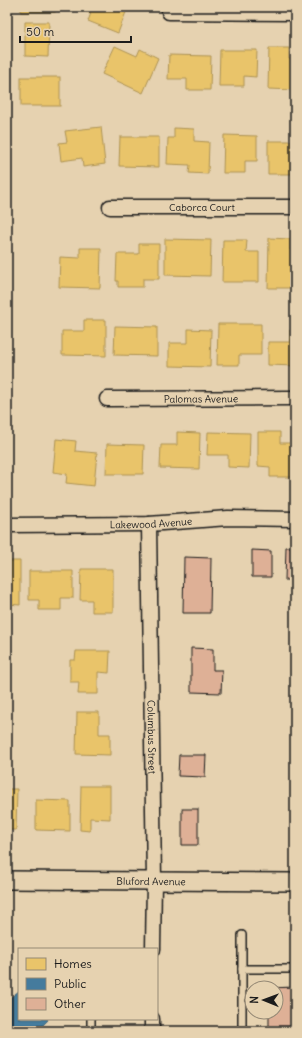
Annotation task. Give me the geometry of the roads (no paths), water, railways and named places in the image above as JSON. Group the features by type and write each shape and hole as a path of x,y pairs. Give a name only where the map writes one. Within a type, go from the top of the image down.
{"street":[{"path":"169,12 295,13"},
{"name":"Caborca Court","path":"110,207 295,207"},
{"name":"Palomas Avenue","path":"106,399 295,398"},
{"name":"Lakewood Avenue","path":"7,525 149,524 228,518 295,519"},
{"name":"Columbus Street","path":"149,524 154,881 153,948"},
{"name":"Bluford Avenue","path":"7,880 295,882"},
{"path":"152,1020 152,1031"}],"lane":[{"path":"242,935 242,1031"},
{"path":"242,969 295,969"},
{"path":"91,1020 91,1031"}]}
